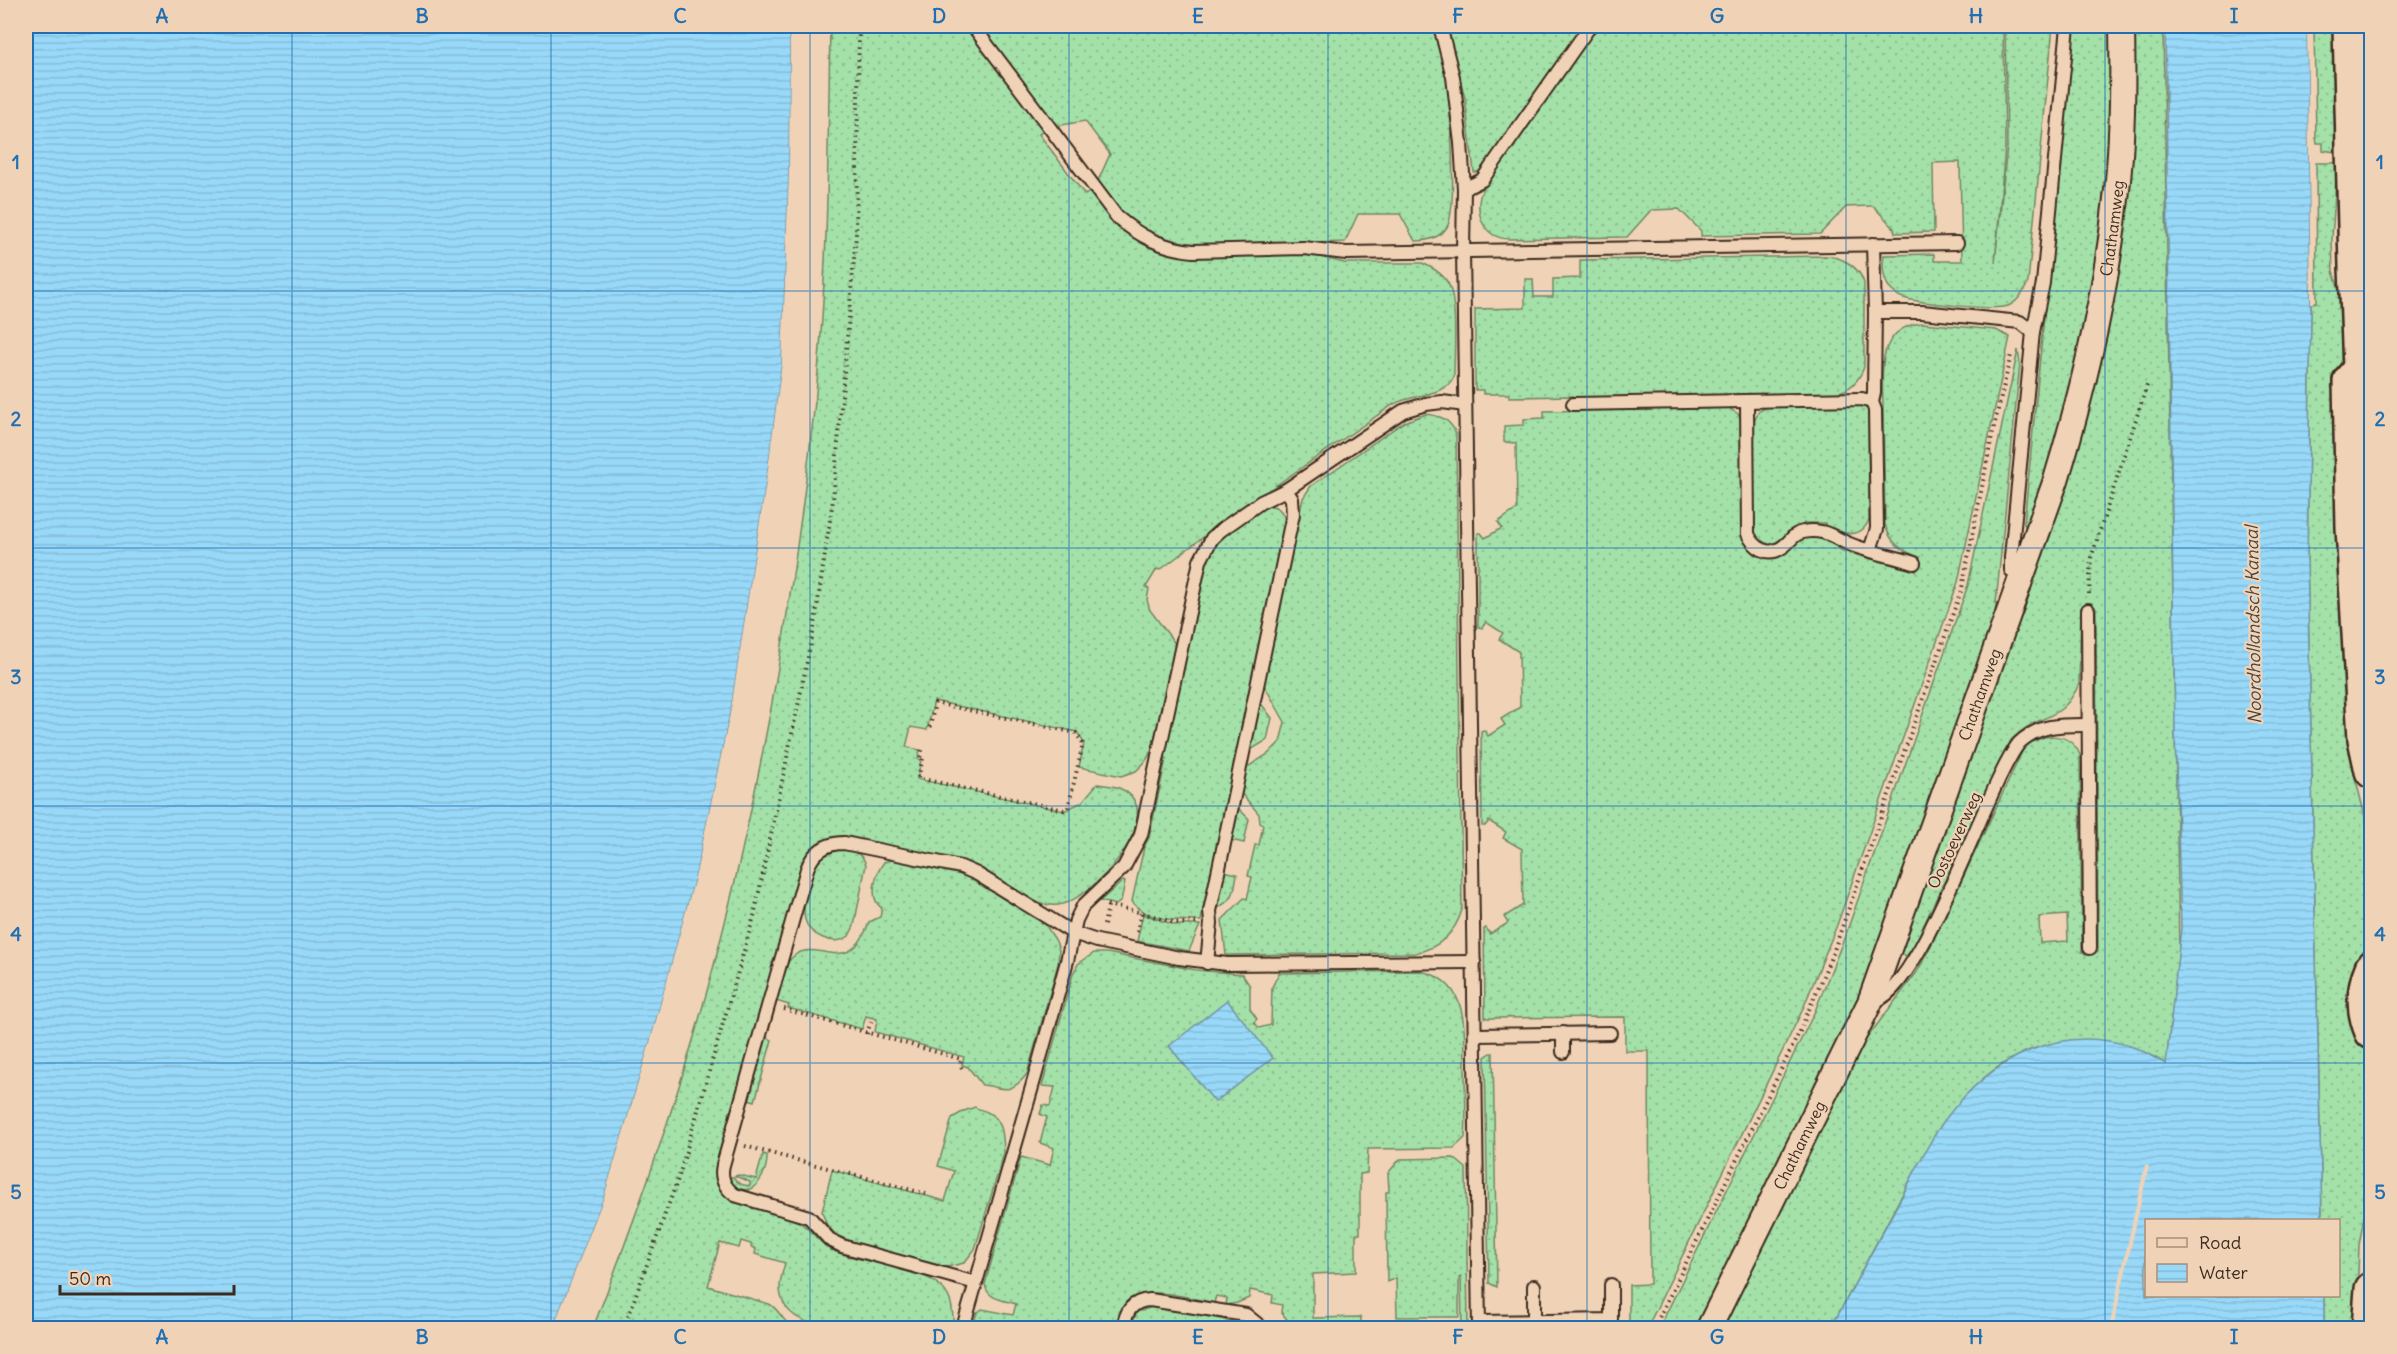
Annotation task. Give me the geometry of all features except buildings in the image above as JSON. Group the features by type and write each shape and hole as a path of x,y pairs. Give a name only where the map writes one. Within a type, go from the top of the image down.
{"main road":[{"path":"2350,26 2358,159 2366,374 2350,381 2353,528 2365,739 2372,771"},
{"path":"2372,968 2365,997 2366,1016 2372,1032"},
{"path":"2369,1329 2372,1289"}],"street":[{"name":"Chathamweg","path":"1709,1329 1870,1002 2068,441 2103,290 2120,163 2122,26"}],"lane":[{"path":"973,26 1117,218 1151,241 1178,250 1304,248 1346,253 1957,243"},
{"path":"1440,26 1453,77 1464,189 1465,405 1479,1325 1611,1320 1611,1285"},
{"path":"1464,189 1482,180 1590,26"},
{"path":"2020,580 2011,570 2011,557 2033,332 2043,283 2068,26"},
{"path":"1870,550 1877,529 1875,410 1872,402 1875,312 1873,244"},
{"path":"1875,312 1922,312 2020,322 2033,332"},
{"path":"1573,404 1862,399 1872,402"},
{"path":"1747,401 1748,534 1753,543 1760,549 1772,551 1782,548 1791,537 1800,533 1825,532 1847,543 1914,563"},
{"path":"963,1329 1036,1073 1076,920 1087,901 1124,867 1141,835 1200,561 1205,549 1221,530 1261,502 1286,490 1412,407 1442,402 1465,405"},
{"path":"1207,963 1210,911 1293,514 1292,499 1286,490"},
{"path":"2088,610 2090,948"},
{"name":"Oostoeverweg","path":"1870,1002 1878,1002 1890,992 1910,968 2019,743 2041,728 2052,725 2088,725"},
{"path":"976,1283 842,1246 830,1240 809,1217 735,1196 725,1187 721,1172 729,1142 810,860 820,850 834,843 844,843 968,869 1073,933 1107,944 1207,963 1474,962"},
{"path":"1563,1033 1563,1052"},
{"path":"1475,1035 1610,1033"},
{"path":"1534,1286 1534,1322"},
{"path":"1124,1329 1130,1308 1136,1302 1150,1300 1246,1315 1262,1329"}],"path":[{"path":"624,1329 679,1176 754,916 814,628 833,500 856,235 859,26"},
{"path":"1654,1329 1800,1031 1834,950 1962,588 1993,431 2020,322"},
{"path":"2088,610 2091,558 2148,381"},
{"path":"922,750 920,758 923,758 918,778 1064,810 1068,808 1083,744 1076,734 935,703 929,731"},
{"path":"1087,901 1143,913 1175,923 1211,923"},
{"path":"769,1004 961,1059 962,1069"},
{"path":"867,1033 872,1018"},
{"path":"729,1142 926,1194"}],"green space":[{"path":"830,26 965,26 1045,130 1039,134 1085,195 1091,191 1126,230 1146,244 1158,249 1172,253 1305,253 1344,263 1422,263 1430,267 1443,276 1451,292 1455,328 1454,377 1436,392 1394,404 1223,522 1160,570 1157,569 1146,587 1149,589 1147,600 1150,610 1176,645 1154,747 1136,771 1121,776 1079,767 1084,743 1077,732 934,701 927,730 911,727 906,747 920,750 918,759 921,760 917,779 1064,811 1082,802 1097,784 1119,788 1134,799 1137,815 1133,834 1122,854 1090,888 1073,900 1058,905 1047,905 1026,897 986,871 970,864 952,858 847,836 834,837 822,842 804,859 716,1163 716,1178 721,1189 730,1198 755,1209 801,1223 824,1245 834,1251 929,1278 943,1289 950,1299 954,1328 841,1328 808,1322 794,1315 785,1305 780,1287 785,1263 755,1254 756,1249 751,1247 751,1244 741,1241 739,1248 720,1243 708,1286 769,1304 795,1328 593,1328 646,1184 694,1037 736,879 769,718 796,556 820,348 828,164"},
{"path":"980,26 1434,26 1446,75 1451,129 1453,178 1447,227 1433,238 1415,241 1400,214 1358,214 1345,242 1195,244 1159,238 1144,231 1129,219 1098,181 1110,154 1085,121 1056,126"},
{"path":"1446,26 1583,26 1479,172 1474,172 1465,98"},
{"path":"1597,26 2003,26 2005,146 1995,263 2007,146 2005,26 2053,26 2028,282 2023,293 2008,306 1988,308 1958,306 1898,296 1886,282 1883,269 1884,255 1934,254 1934,261 1962,261 1960,162 1933,163 1934,232 1895,233 1894,228 1873,206 1870,206 1846,207 1820,234 1701,236 1701,231 1679,209 1651,210 1627,237 1509,239 1492,234 1482,222 1480,214 1480,197 1483,188"},
{"path":"2072,26 2111,26 2110,146 2099,251 2075,377 2043,485 2026,528 2024,524"},
{"path":"2133,26 2163,26 2179,951 2166,1064 2145,1052 2123,1044 2100,1040 2076,1040 2042,1046 2012,1058 1986,1076 1964,1098 1945,1123 1927,1150 1831,1328 1721,1328 1864,1042 1917,972 1930,948 2023,750 2045,737 2054,736 2069,741 2080,755 2082,952 2098,952 2096,608 2081,608 2079,684 2064,706 2030,725 2011,740 1913,948 1906,956 1900,953 2059,505","holes":["2067,915 2068,941 2040,943 2039,917"]},
{"path":"2314,26 2334,26 2336,152 2323,150 2323,143 2317,143 2316,138"},
{"path":"2366,26 2372,26 2371,136 2369,127"},
{"path":"2316,163 2337,163 2332,240 2333,271 2342,299 2341,406 2347,716 2352,764 2372,845 2371,943 2356,966 2355,1031 2372,1058 2371,1176 2359,1245 2356,1328 2324,1328 2324,1297 2340,1297 2340,1219 2322,1219 2307,558 2311,303 2317,302"},
{"path":"1826,256 1838,258 1854,267 1864,283 1864,367 1853,384 1841,392 1573,399 1573,396 1509,397 1509,394 1483,394 1483,390 1475,390 1475,309 1525,308 1525,279 1533,279 1534,297 1553,297 1553,279 1580,278 1580,260"},
{"path":"1923,323 1996,330 2010,337 1958,582 1837,925 1802,1011 1647,1328 1627,1328 1629,1326 1629,1285 1650,1284 1649,1051 1625,1051 1625,1017 1485,1018 1484,929 1486,928 1490,934 1508,923 1504,917 1523,905 1522,849 1503,838 1506,832 1489,821 1482,826 1481,731 1484,730 1488,736 1505,725 1501,719 1520,707 1519,652 1499,639 1503,633 1486,622 1482,628 1478,627 1478,533 1485,538 1502,528 1498,522 1517,509 1516,443 1504,442 1504,426 1524,425 1524,419 1544,418 1544,411 1729,408 1738,414 1741,420 1742,529 1748,545 1754,551 1761,556 1803,537 1825,537 1842,551 1916,571 1920,557 1897,545 1885,524 1882,377 1883,361 1893,337 1906,327"},
{"path":"2018,350 2020,363 1994,623 1861,994 1807,1112 1697,1328 1659,1328 1815,1011 1847,931 1968,585"},
{"path":"1861,405 1868,409 1869,520 1865,527 1861,531 1850,534 1825,526 1825,523 1804,523 1804,526 1790,532 1775,543 1763,544 1754,533 1753,424 1759,411 1770,406"},
{"path":"1426,414 1444,419 1456,434 1462,910 1455,926 1445,938 1424,951 1415,953 1226,955 1222,920 1244,898 1247,899 1252,877 1248,876 1255,845 1259,845 1263,825 1260,823 1259,814 1241,793 1246,768 1268,754 1280,742 1285,722 1263,683 1303,498 1311,486 1404,422"},
{"path":"1264,506 1279,509 1285,521 1201,921 1173,920 1154,916 1145,913 1132,901 1144,847 1149,838 1204,569 1214,548 1228,532"},
{"path":"1259,701 1272,718 1267,740 1249,751"},
{"path":"1237,807 1249,819 1244,843 1231,840"},
{"path":"837,850 858,854 866,865 854,926 849,936 833,941 811,930 805,919 804,906 816,866 824,856"},
{"path":"892,860 966,876 1043,921 1056,941 1059,950 1058,964 1027,1074 1015,1086 1004,1089 982,1085 968,1067 962,1065 964,1057 875,1032 877,1019 866,1016 862,1029 788,1008 789,1005 776,1001 787,965 798,953 809,951 841,953 851,950 861,940 869,922 880,917 882,908 875,899 874,886 884,862"},
{"path":"1224,871 1237,874 1234,892 1227,902 1215,910"},
{"path":"1123,881 1125,882 1121,901 1116,905 1100,901"},
{"path":"1143,914 1175,925 1200,925 1189,951 1137,941"},
{"path":"1094,953 1107,953 1196,970 1242,974 1250,986 1250,1009 1257,1019 1254,1022 1259,1028 1271,1025 1272,987 1279,973 1420,971 1437,977 1448,985 1456,997 1464,1025 1465,1138 1454,1148 1368,1149 1367,1173 1360,1174 1360,1234 1356,1234 1356,1272 1313,1274 1313,1318 1361,1317 1361,1328 1294,1328 1281,1312 1282,1305 1272,1303 1273,1295 1250,1290 1249,1298 1226,1305 1227,1298 1216,1296 1214,1303 1168,1294 1134,1296 1122,1308 1117,1328 972,1328 977,1313 982,1309 1013,1315 1016,1304 993,1296 986,1289 985,1284 1021,1157 1050,1165 1054,1148 1040,1143 1047,1117 1040,1114 1043,1105 1050,1106 1055,1087 1042,1086 1073,974 1078,964"},
{"path":"765,1037 772,1040 755,1101 748,1099"},
{"path":"1493,1053 1497,1287 1489,1283 1485,1057"},
{"path":"975,1107 993,1115 997,1120 1002,1130 1004,1153 975,1249 964,1263 947,1267 871,1248 837,1236 827,1225 822,1212 832,1170 945,1201 954,1171 938,1166 952,1118"},
{"path":"763,1154 767,1155 767,1162 759,1182 748,1189 733,1186 729,1177 745,1185 750,1185 750,1182 735,1176 756,1179"},
{"path":"1454,1158 1466,1168 1468,1328 1462,1328 1461,1277 1459,1278 1459,1317 1397,1317 1396,1278 1387,1282 1386,1192 1389,1192 1388,1173 1400,1159"},
{"path":"1152,1307 1222,1319 1232,1323 1231,1327 1240,1328 1130,1328 1137,1312"}],"water":[{"path":"26,26 790,26 789,172 782,362 731,709 696,874 651,1039 604,1197 553,1328 26,1328"},
{"name":"Noordhollandsch Kanaal","path":"2165,26 2307,26 2311,312 2307,558 2322,1219 2145,1219 2145,1297 2324,1297 2324,1328 1831,1328 1934,1137 1964,1097 1984,1079 2005,1063 2028,1051 2052,1043 2077,1039 2103,1040 2130,1046 2166,1064 2181,928 2175,732"},
{"path":"1227,1000 1273,1058 1215,1102 1169,1046"}],"pier":[{"path":"790,26 793,26 792,172 785,362 771,470 734,709 699,875 654,1040 607,1198 557,1328 553,1328 604,1197 651,1039 696,874 731,709 782,362 789,172"},
{"path":"2307,26 2310,26 2314,303 2311,303"},
{"path":"2145,1165 2149,1166 2113,1328 2109,1328"}]}
